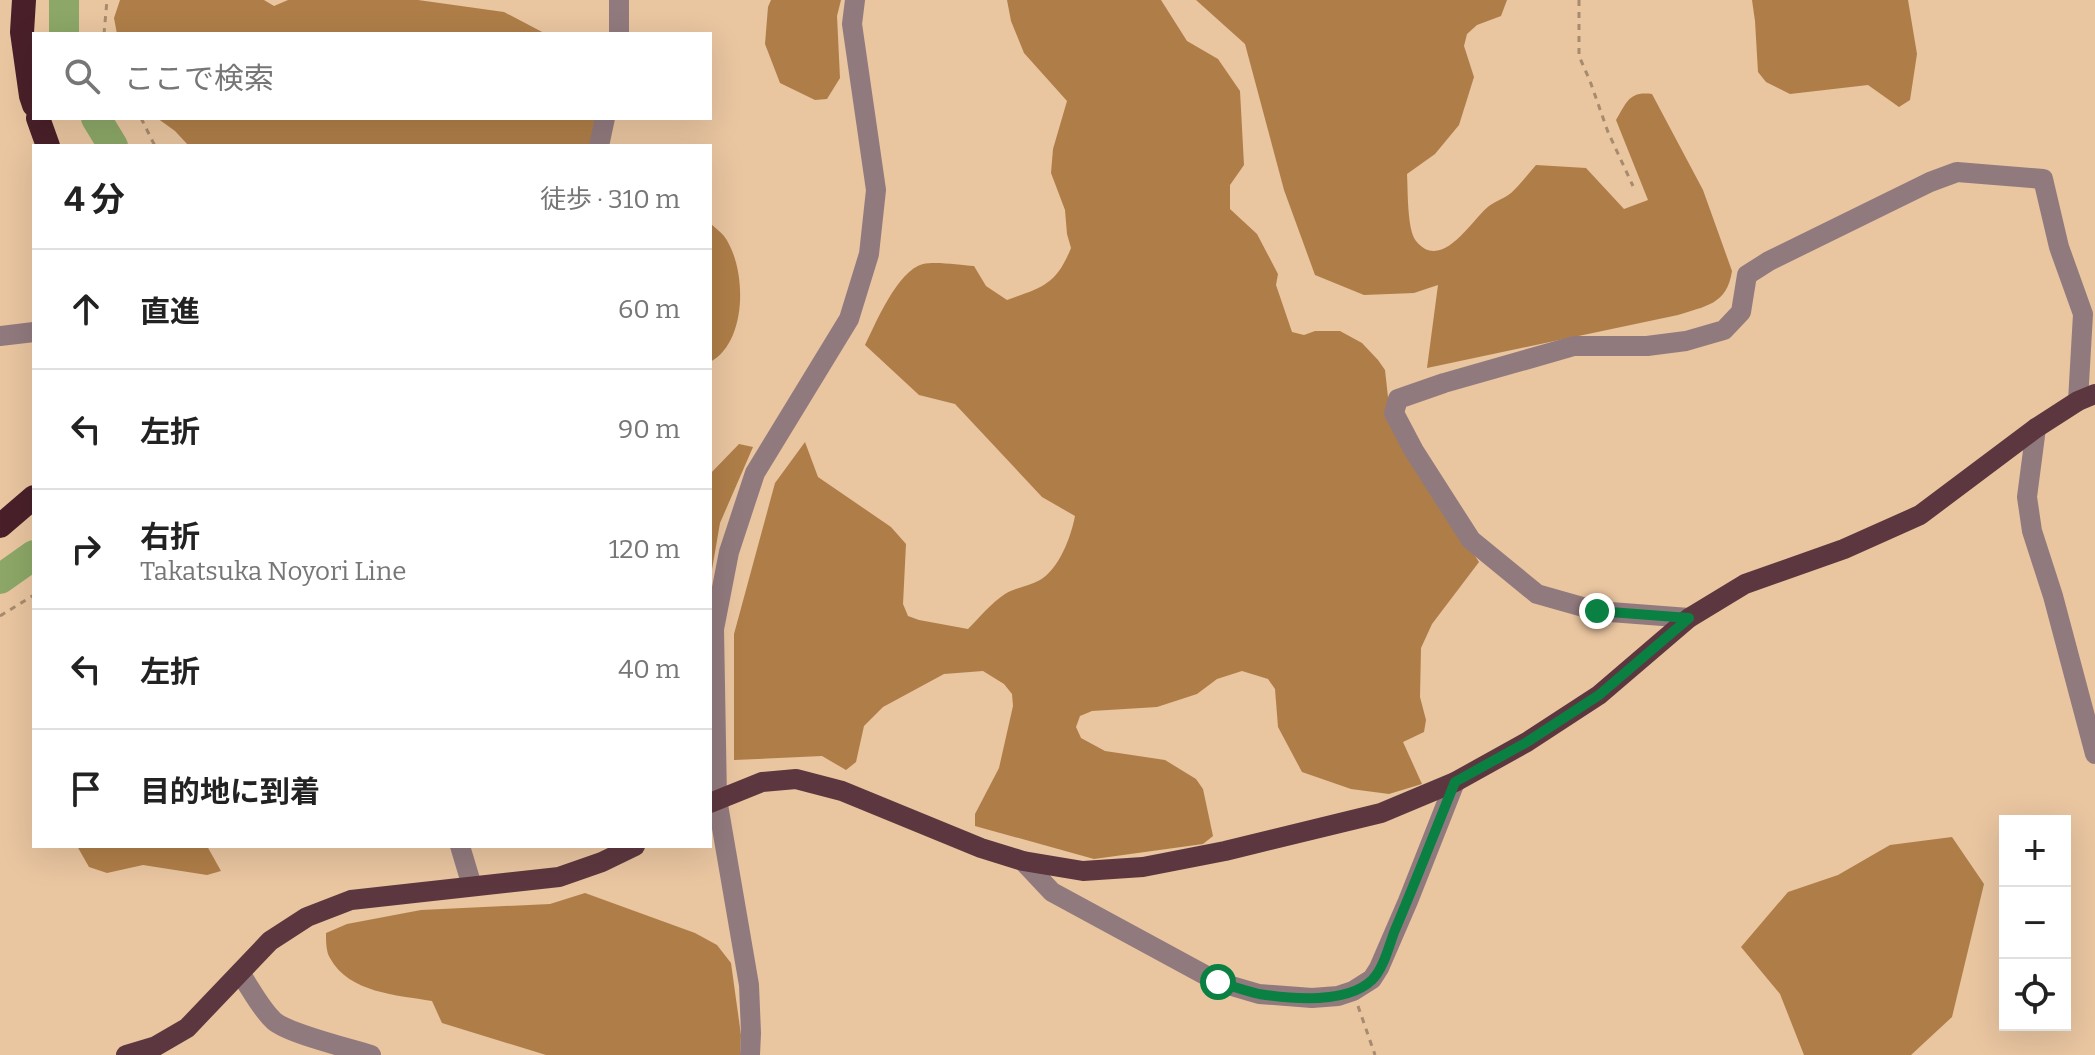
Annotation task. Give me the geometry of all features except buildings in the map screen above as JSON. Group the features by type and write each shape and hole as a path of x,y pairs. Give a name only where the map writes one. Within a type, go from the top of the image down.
{"highway":[{"path":"24,0 22,32 32,99"},
{"path":"39,120 47,144"},
{"path":"0,526 32,499"}],"main road":[{"path":"713,801 762,782 796,779 842,791 981,848 1023,861 1083,871 1143,867 1225,851 1381,813 1455,782 1527,742 1599,695 1689,618 1745,584 1844,549 1920,515 2036,428 2086,397"},
{"path":"126,1055 156,1046 187,1028 270,941 307,917 336,905 351,900 559,877 631,848"}],"street":[{"path":"619,0 619,32"},
{"path":"750,1055 749,985 713,801 714,629 729,552 755,473 849,319 869,254 876,190 852,24 855,0"},
{"path":"599,144 605,120"},
{"path":"1689,618 1597,611 1537,594 1471,540 1404,433 1394,413 1398,399 1574,346 1647,346 1686,341 1724,330 1741,312 1747,275 1780,255 1930,182 1957,172 2043,179 2059,247 2083,314 2086,397"},
{"path":"0,336 32,332"},
{"path":"2036,428 2027,497 2032,531 2053,596 2095,754"},
{"path":"1023,861 1052,892 1218,982 1259,994 1312,998 1338,996 1372,979 1382,962 1455,782"},
{"path":"461,848 472,886"},
{"path":"240,973 276,1023 371,1055"}],"path":[{"path":"104,32 107,0"},
{"path":"1579,0 1579,56 1633,186"},
{"path":"142,120 154,144"},
{"path":"0,616 32,596"},
{"path":"1353,991 1375,1055"}],"shaded area":[{"path":"120,0 264,0 274,6 288,0 418,0 504,12 542,32 117,32 114,18"},
{"path":"771,0 841,0 837,16 840,78 827,99 815,100 780,83 765,44"},
{"path":"1007,0 1161,0 1187,41 1218,59 1240,91 1244,165 1230,185 1230,209 1257,234 1278,274 1276,285 1292,332 1304,335 1315,331 1340,331 1362,343 1378,360 1385,370 1389,406 1414,463 1479,562 1432,624 1421,648 1420,697 1426,720 1424,732 1403,742 1422,784 1389,794 1351,789 1302,772 1278,727 1275,689 1268,679 1242,671 1217,679 1197,694 1157,707 1092,711 1080,716 1076,727 1081,738 1105,751 1165,760 1196,779 1203,789 1213,836 1203,844 1094,859 975,826 975,814 999,768 1013,706 1012,694 1004,684 983,671 944,674 883,707 864,726 856,762 846,770 822,756 734,760 734,634 775,483 805,442 818,477 891,527 906,544 903,604 908,616 919,620 968,629 1005,594 1047,575 1063,552 1071,533 1075,516 1042,497 955,404 919,395 865,345 896,287 913,269 923,264 974,266 986,286 1007,300 1047,283 1060,270 1071,248 1065,210 1051,173 1053,149 1067,101 1024,53 1011,21"},
{"path":"1196,0 1507,0 1501,16 1477,25 1467,34 1464,46 1474,77 1459,125 1435,154 1407,174 1409,219 1416,241 1426,249 1436,251 1446,247 1489,206 1511,193 1536,165 1586,168 1624,209 1648,200 1616,120 1633,96 1652,94 1703,190 1732,271 1725,291 1706,306 1678,315 1427,368 1438,285 1414,293 1364,295 1315,275 1284,190 1245,44"},
{"path":"1752,0 1908,0 1917,54 1910,100 1899,107 1868,85 1790,94 1766,82 1758,72"},
{"path":"160,120 609,120 603,144 187,144"},
{"path":"712,225 732,249 740,284 737,322 722,352 712,360"},
{"path":"739,444 753,447 720,523 712,569 712,472"},
{"path":"1952,837 1984,884 1952,1017 1911,1055 1804,1055 1780,994 1741,947 1788,892 1838,875 1890,845"},
{"path":"78,848 208,848 221,871 207,875 143,865 107,873 89,867"},
{"path":"585,893 695,933 717,945 731,963 741,1035 740,1055 546,1055 442,1023 432,1001 389,994 361,985 338,970 327,950 326,933 347,924 421,910 550,904"}],"waterway":[{"path":"64,0 64,32"},
{"path":"97,120 112,144"},
{"path":"0,579 32,556"}],"route":[{"path":"1218,982 1259,994 1312,998 1338,996 1372,979 1408,901 1455,782 1527,742 1599,695 1689,618 1597,611"}]}
